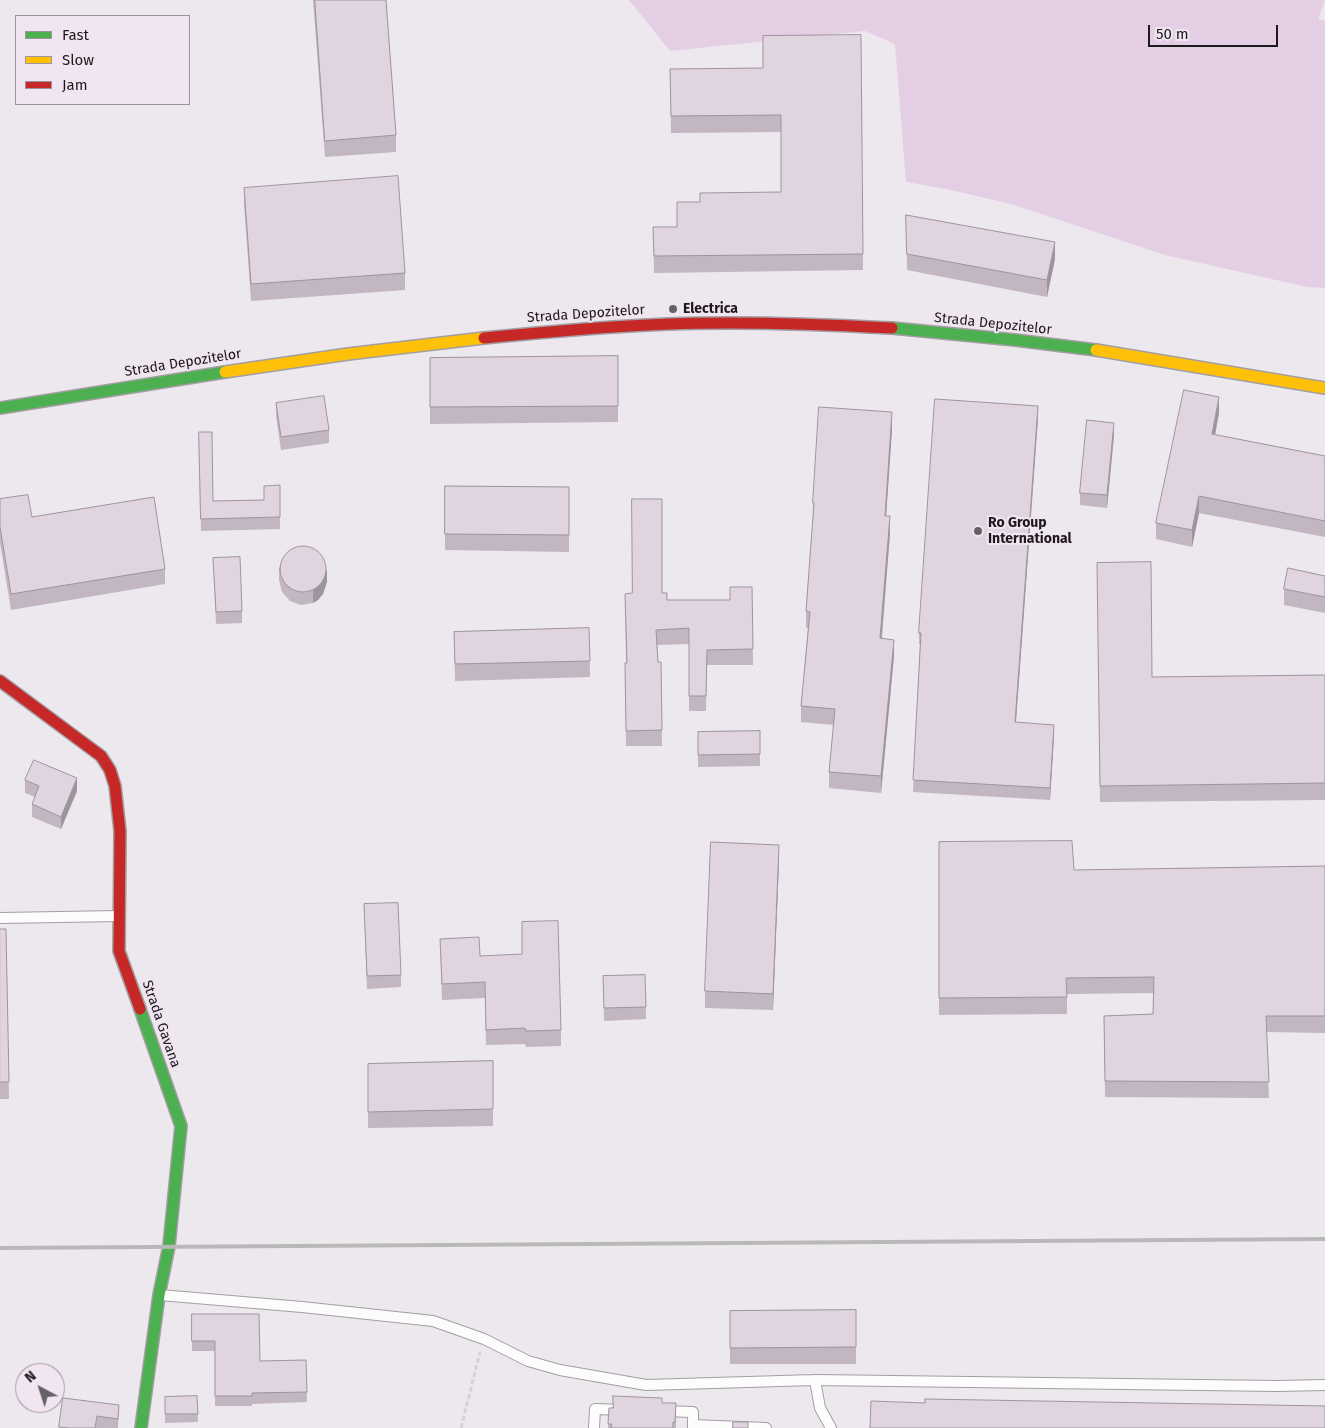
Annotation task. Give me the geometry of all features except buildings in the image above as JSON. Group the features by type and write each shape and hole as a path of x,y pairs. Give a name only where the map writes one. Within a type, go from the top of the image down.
{"main road":[{"name":"Strada Depozitelor","path":"0,408 262,365 401,347 538,332 702,323 861,327 1006,339 1118,353 1325,388"},
{"name":"Strada Gavana","path":"0,681 101,756 110,770 115,786 120,831 119,952 181,1126 169,1246 159,1295 141,1428"}],"lane":[{"path":"0,918 120,916"},
{"path":"159,1295 302,1307 433,1321 484,1339 528,1361 544,1366 646,1385 815,1380 1325,1385"},
{"path":"815,1380 820,1408 831,1428"},
{"path":"594,1428 595,1409 634,1410"},
{"path":"654,1411 693,1412 693,1427 766,1428"}],"path":[{"path":"461,1428 484,1339"}],"shaded area":[{"path":"629,0 1325,0 1318,19 1325,21 1325,288 1307,287 1165,255 1011,204 906,182 895,44 865,31 670,51"}],"railway":[{"path":"0,1248 1325,1239"}],"traffic: fast":[{"path":"892,328 1096,350"},
{"path":"0,408 225,372"},
{"path":"140,1009 181,1126 169,1246 159,1295 141,1428"}],"traffic: slow":[{"path":"225,372 348,354 484,338"},
{"path":"1096,350 1325,388"}],"traffic: jam":[{"path":"484,338 553,331 697,323 780,323 892,328"},
{"path":"0,681 101,756 110,770 115,786 120,831 119,951 140,1009"}],"place":[{"name":"Electrica","path":"673,309"},
{"name":"Ro Group International","path":"978,531"}]}
